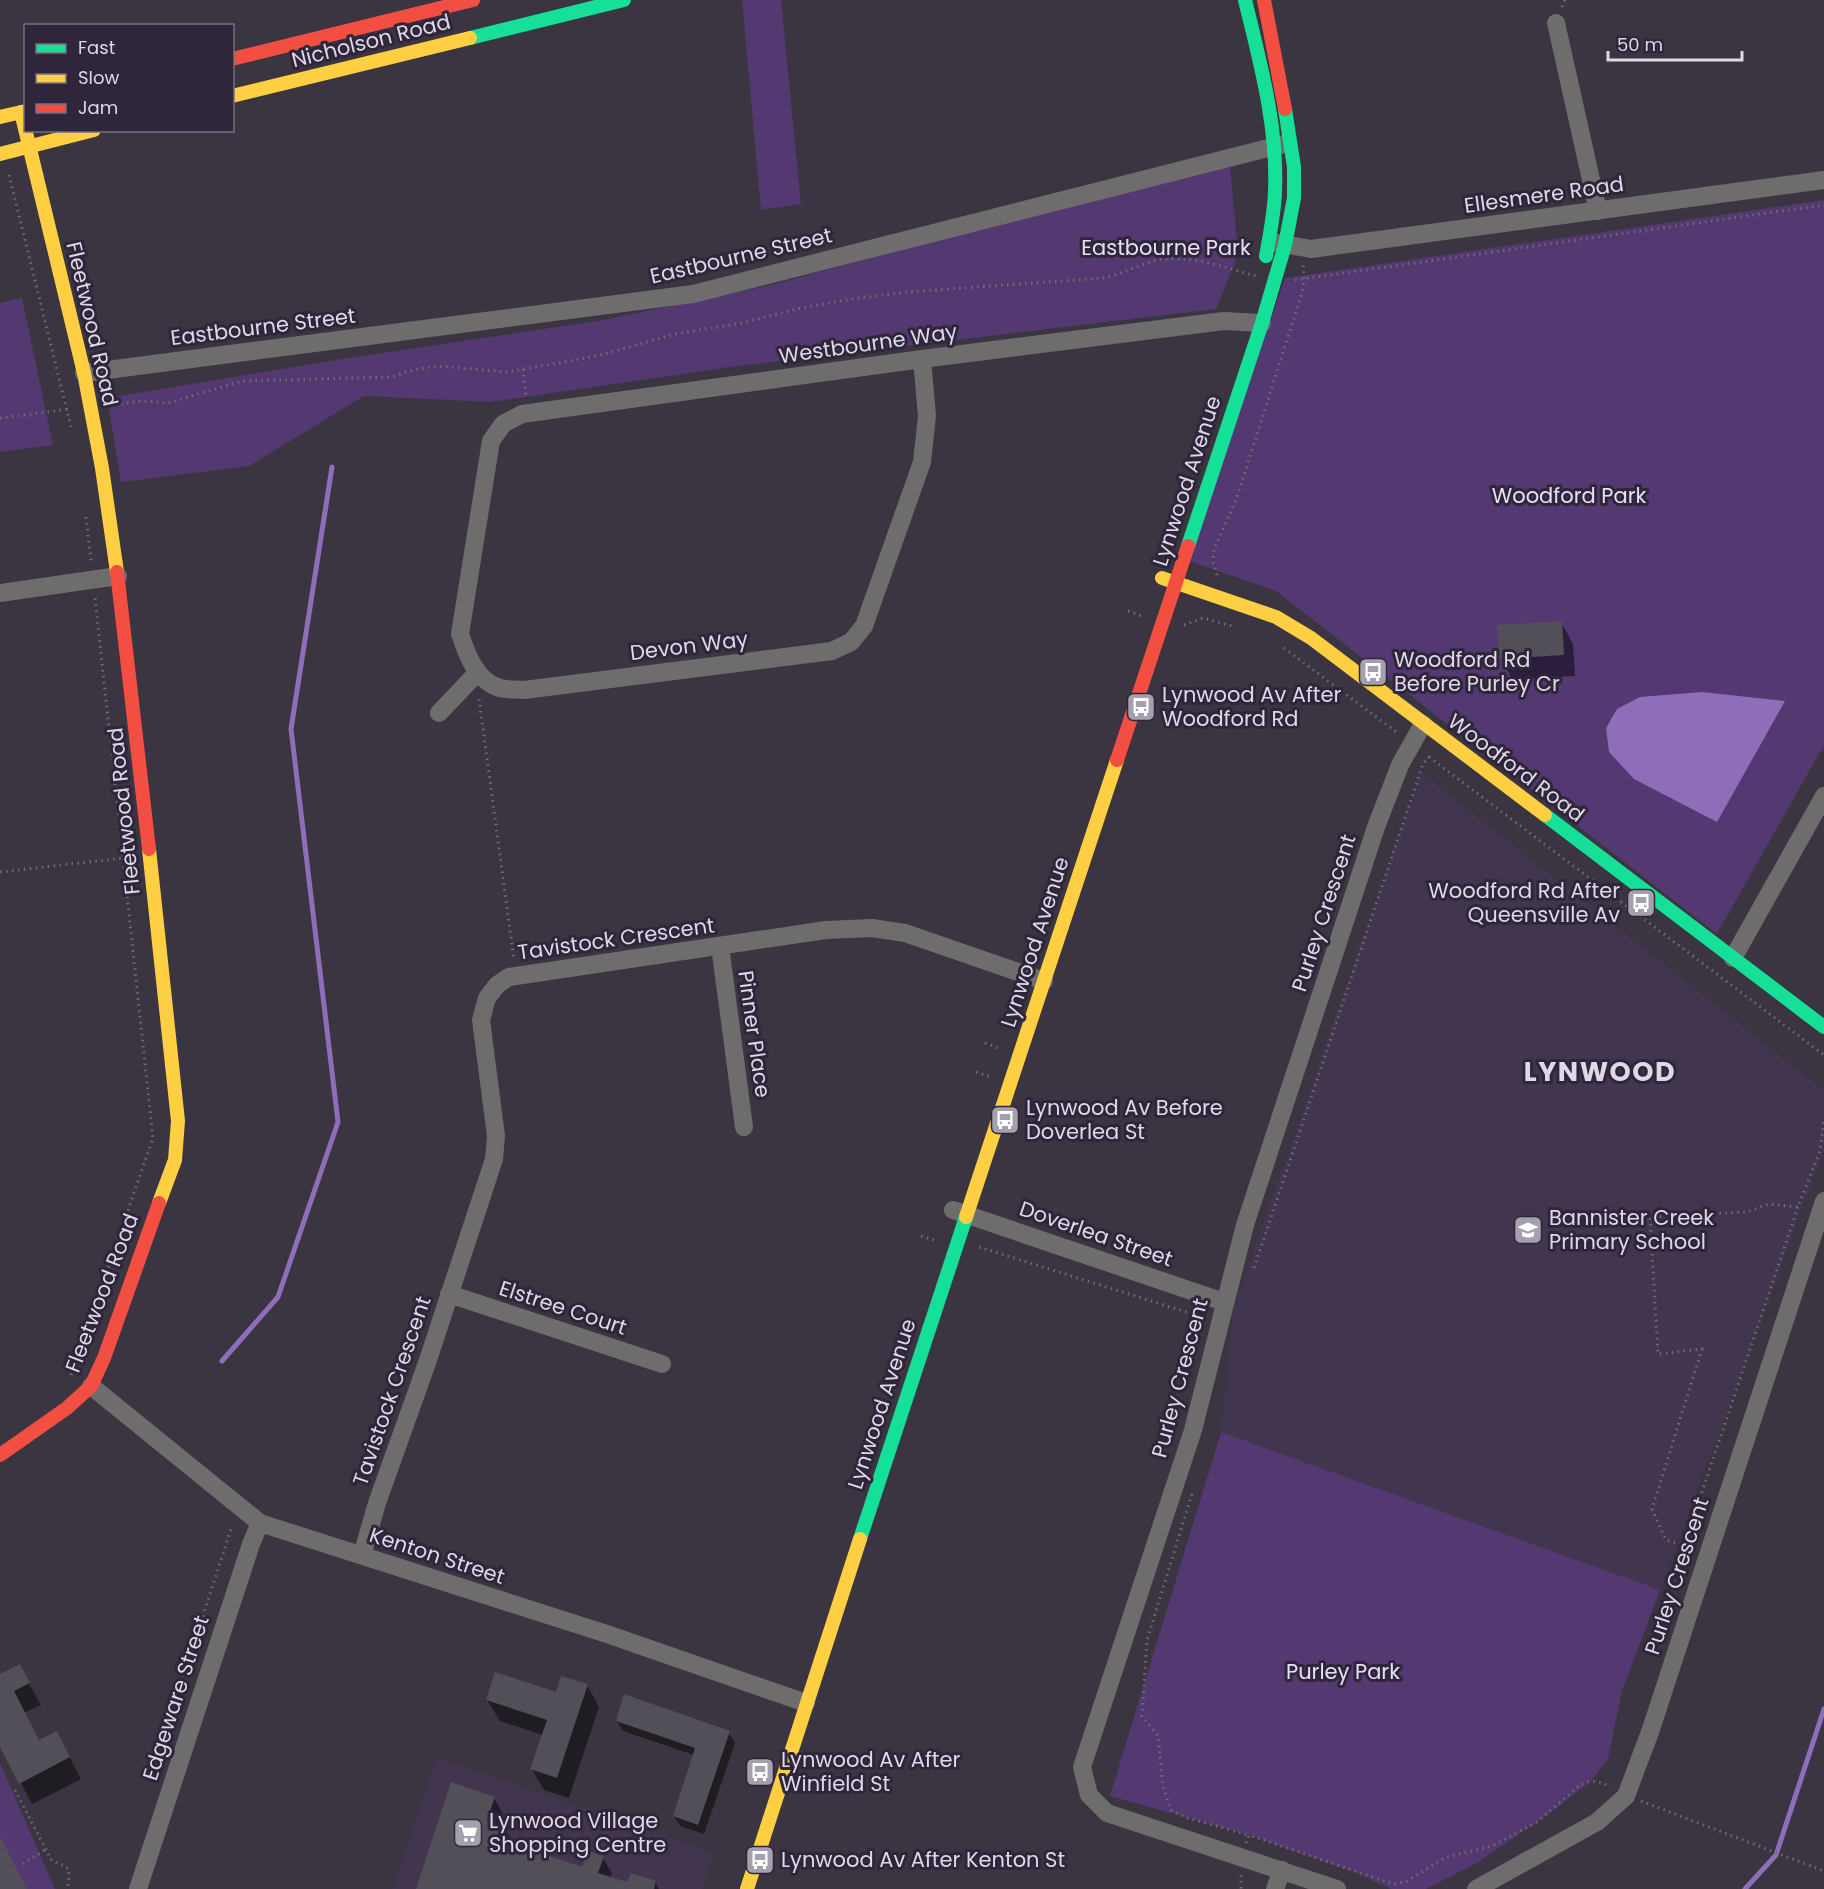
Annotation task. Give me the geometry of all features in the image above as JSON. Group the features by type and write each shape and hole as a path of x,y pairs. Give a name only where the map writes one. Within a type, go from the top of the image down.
{"street":[{"name":"Nicholson Road","path":"234,59 473,0"},
{"name":"Nicholson Road","path":"234,96 624,0"},
{"name":"Lynwood Avenue","path":"1245,0 1263,78 1283,144 1294,167 1294,198 1277,243 1260,278"},
{"name":"Lynwood Avenue","path":"1264,0 1282,86 1283,144"},
{"path":"1556,23 1598,211"},
{"path":"0,117 23,111"},
{"name":"Fleetwood Road","path":"0,1455 67,1408 91,1386 104,1358 175,1160 178,1121 118,576 84,373 26,132"},
{"path":"0,154 86,132"},
{"name":"Eastbourne Street","path":"84,373 693,294 1283,144"},
{"name":"Ellesmere Road","path":"1277,243 1311,249 1824,180"},
{"name":"Lynwood Avenue","path":"747,1889 795,1699 956,1246 956,1211 1250,322 1275,280 1277,243"},
{"name":"Westbourne Way","path":"482,677 468,657 460,634 491,441 503,424 522,414 922,359 1224,321 1250,322"},
{"name":"Devon Way","path":"482,677 501,688 524,690 832,651 851,642 864,626 922,462 927,416 922,359"},
{"path":"0,593 118,576"},
{"name":"Woodford Road","path":"1166,579 1276,617 1302,633 1824,1027"},
{"path":"439,712 482,677"},
{"name":"Purley Crescent","path":"1337,1889 1107,1812 1089,1795 1082,1767 1192,1430 1245,1225 1376,827 1400,765 1423,724"},
{"path":"1733,958 1824,796"},
{"name":"Tavistock Crescent","path":"362,1555 377,1503 494,1159 496,1136 481,1020 487,998 497,985 509,977 826,930 872,928 905,933 1034,977"},
{"name":"Pinner Place","path":"720,946 744,1127"},
{"name":"Purley Crescent","path":"1476,1889 1597,1822 1626,1796 1650,1732 1824,1201"},
{"name":"Doverlea Street","path":"956,1211 1224,1302"},
{"name":"Elstree Court","path":"449,1294 662,1364"},
{"name":"Kenton Street","path":"91,1386 260,1523 606,1634 795,1699"},
{"name":"Edgeware Street","path":"138,1889 251,1544 260,1523"},
{"path":"1275,1889 1282,1870"}],"path":[{"path":"8,174 75,440"},
{"path":"1275,280 1304,279 1824,205"},
{"path":"0,417 143,401 168,404 242,381 391,377 413,370 438,366 507,372 597,356 675,334 742,323 801,308 851,299 907,292 1104,278 1156,261 1173,258 1217,266 1260,278"},
{"path":"1234,626 1203,618 1218,582 1213,562 1214,549 1236,500 1302,293 1304,279"},
{"path":"523,369 528,413"},
{"path":"68,1382 153,1138 86,514"},
{"path":"1281,645 1824,1055"},
{"path":"482,677 479,698 517,976"},
{"path":"1251,1277 1423,764 1429,758"},
{"path":"0,872 150,855"},
{"path":"985,1043 998,1048"},
{"path":"1798,1207 1768,1204 1747,1212 1650,1217 1658,1354 1702,1349 1652,1509 1666,1540 1684,1545 1798,1207 1820,1151 1824,1118"},
{"path":"921,1236 956,1246 974,1245 1220,1323"},
{"path":"1196,1484 1147,1640 1142,1716 1158,1736 1163,1787 1170,1810 1187,1818 1249,1835 1393,1884 1407,1881 1446,1857 1492,1846 1537,1822 1581,1784 1591,1781 1605,1784 1617,1794 1655,1805 1824,1871"},
{"path":"199,1628 231,1529"},
{"path":"15,1790 52,1861 69,1870 68,1889"},
{"path":"1242,1889 1241,1858 1249,1835"},
{"path":"23,1864 46,1849"}],"shaded area":[{"path":"1702,692 1785,701 1717,822 1634,779 1609,752 1606,728 1617,709 1640,697"},
{"name":"Bannister Creek Primary School","path":"1421,772 1824,1090 1824,1152 1660,1590 1221,1432 1233,1309"},
{"path":"436,1757 714,1853 702,1889 392,1889"}],"green space":[{"path":"742,0 781,0 801,204 761,210"},
{"name":"Eastbourne Park","path":"1230,163 1238,255 1216,309 738,366 491,402 364,396 249,466 121,482 107,398 342,359 598,321 763,287"},
{"name":"Woodford Park","path":"1824,200 1824,745 1717,934 1276,591 1189,561 1285,278"},
{"path":"22,298 53,445 0,452 0,303"},
{"name":"Purley Park","path":"1221,1432 1660,1590 1622,1691 1608,1759 1591,1781 1549,1814 1475,1864 1426,1889 1391,1889 1354,1872 1249,1835 1110,1796"},
{"path":"0,1763 55,1889 0,1889"}],"building":[{"path":"1562,621 1564,655 1499,659 1497,625"},
{"path":"20,1664 30,1683 14,1691 39,1740 57,1731 70,1757 19,1784 0,1747 0,1674"},
{"path":"495,1672 556,1692 561,1676 588,1684 557,1778 530,1769 547,1720 486,1700"},
{"path":"624,1694 730,1731 698,1825 673,1816 695,1748 616,1721"},
{"name":"Lynwood Village Shopping Centre","path":"451,1782 495,1797 487,1820 505,1826 500,1839 582,1867 587,1851 604,1856 598,1873 627,1882 631,1873 656,1881 654,1889 416,1889"},
{"path":"0,1836 27,1889 0,1889"}],"waterway":[{"path":"222,1361 278,1297 338,1122 291,729 332,467"},
{"path":"1745,1889 1776,1855 1824,1709"}],"traffic: fast":[{"path":"470,38 624,0"},
{"path":"1245,0 1267,95 1274,143 1274,200 1266,256"},
{"path":"1188,546 1262,323 1285,245 1294,198 1294,167 1285,109"},
{"path":"1545,815 1824,1027"},
{"path":"860,1539 966,1217"}],"traffic: slow":[{"path":"234,96 470,38"},
{"path":"0,117 24,111"},
{"path":"21,112 24,124"},
{"path":"26,132 84,373 102,468 117,572"},
{"path":"0,154 86,132"},
{"path":"1162,578 1276,617 1311,638 1545,815"},
{"path":"966,1217 1117,760"},
{"path":"149,849 178,1121 175,1160 159,1203"},
{"path":"747,1889 860,1539"}],"traffic: jam":[{"path":"234,59 473,0"},
{"path":"1264,0 1285,109"},
{"path":"1117,760 1188,546"},
{"path":"117,572 149,849"},
{"path":"0,1455 67,1408 91,1386 104,1358 159,1203"}],"place":[{"name":"Woodford Rd Before Purley Cr","path":"1373,672"},
{"name":"Lynwood Av After Woodford Rd","path":"1141,707"},
{"name":"Woodford Rd After Queensville Av","path":"1641,903"},
{"name":"Lynwood Av Before Doverlea St","path":"1005,1120"},
{"name":"Bannister Creek Primary School","path":"1528,1230"},
{"name":"Lynwood Av After Winfield St","path":"760,1772"},
{"name":"Lynwood Village Shopping Centre","path":"468,1833"},
{"name":"Lynwood Av After Kenton St","path":"760,1860"}],"district":[{"name":"LYNWOOD","path":"1600,1072"}]}
